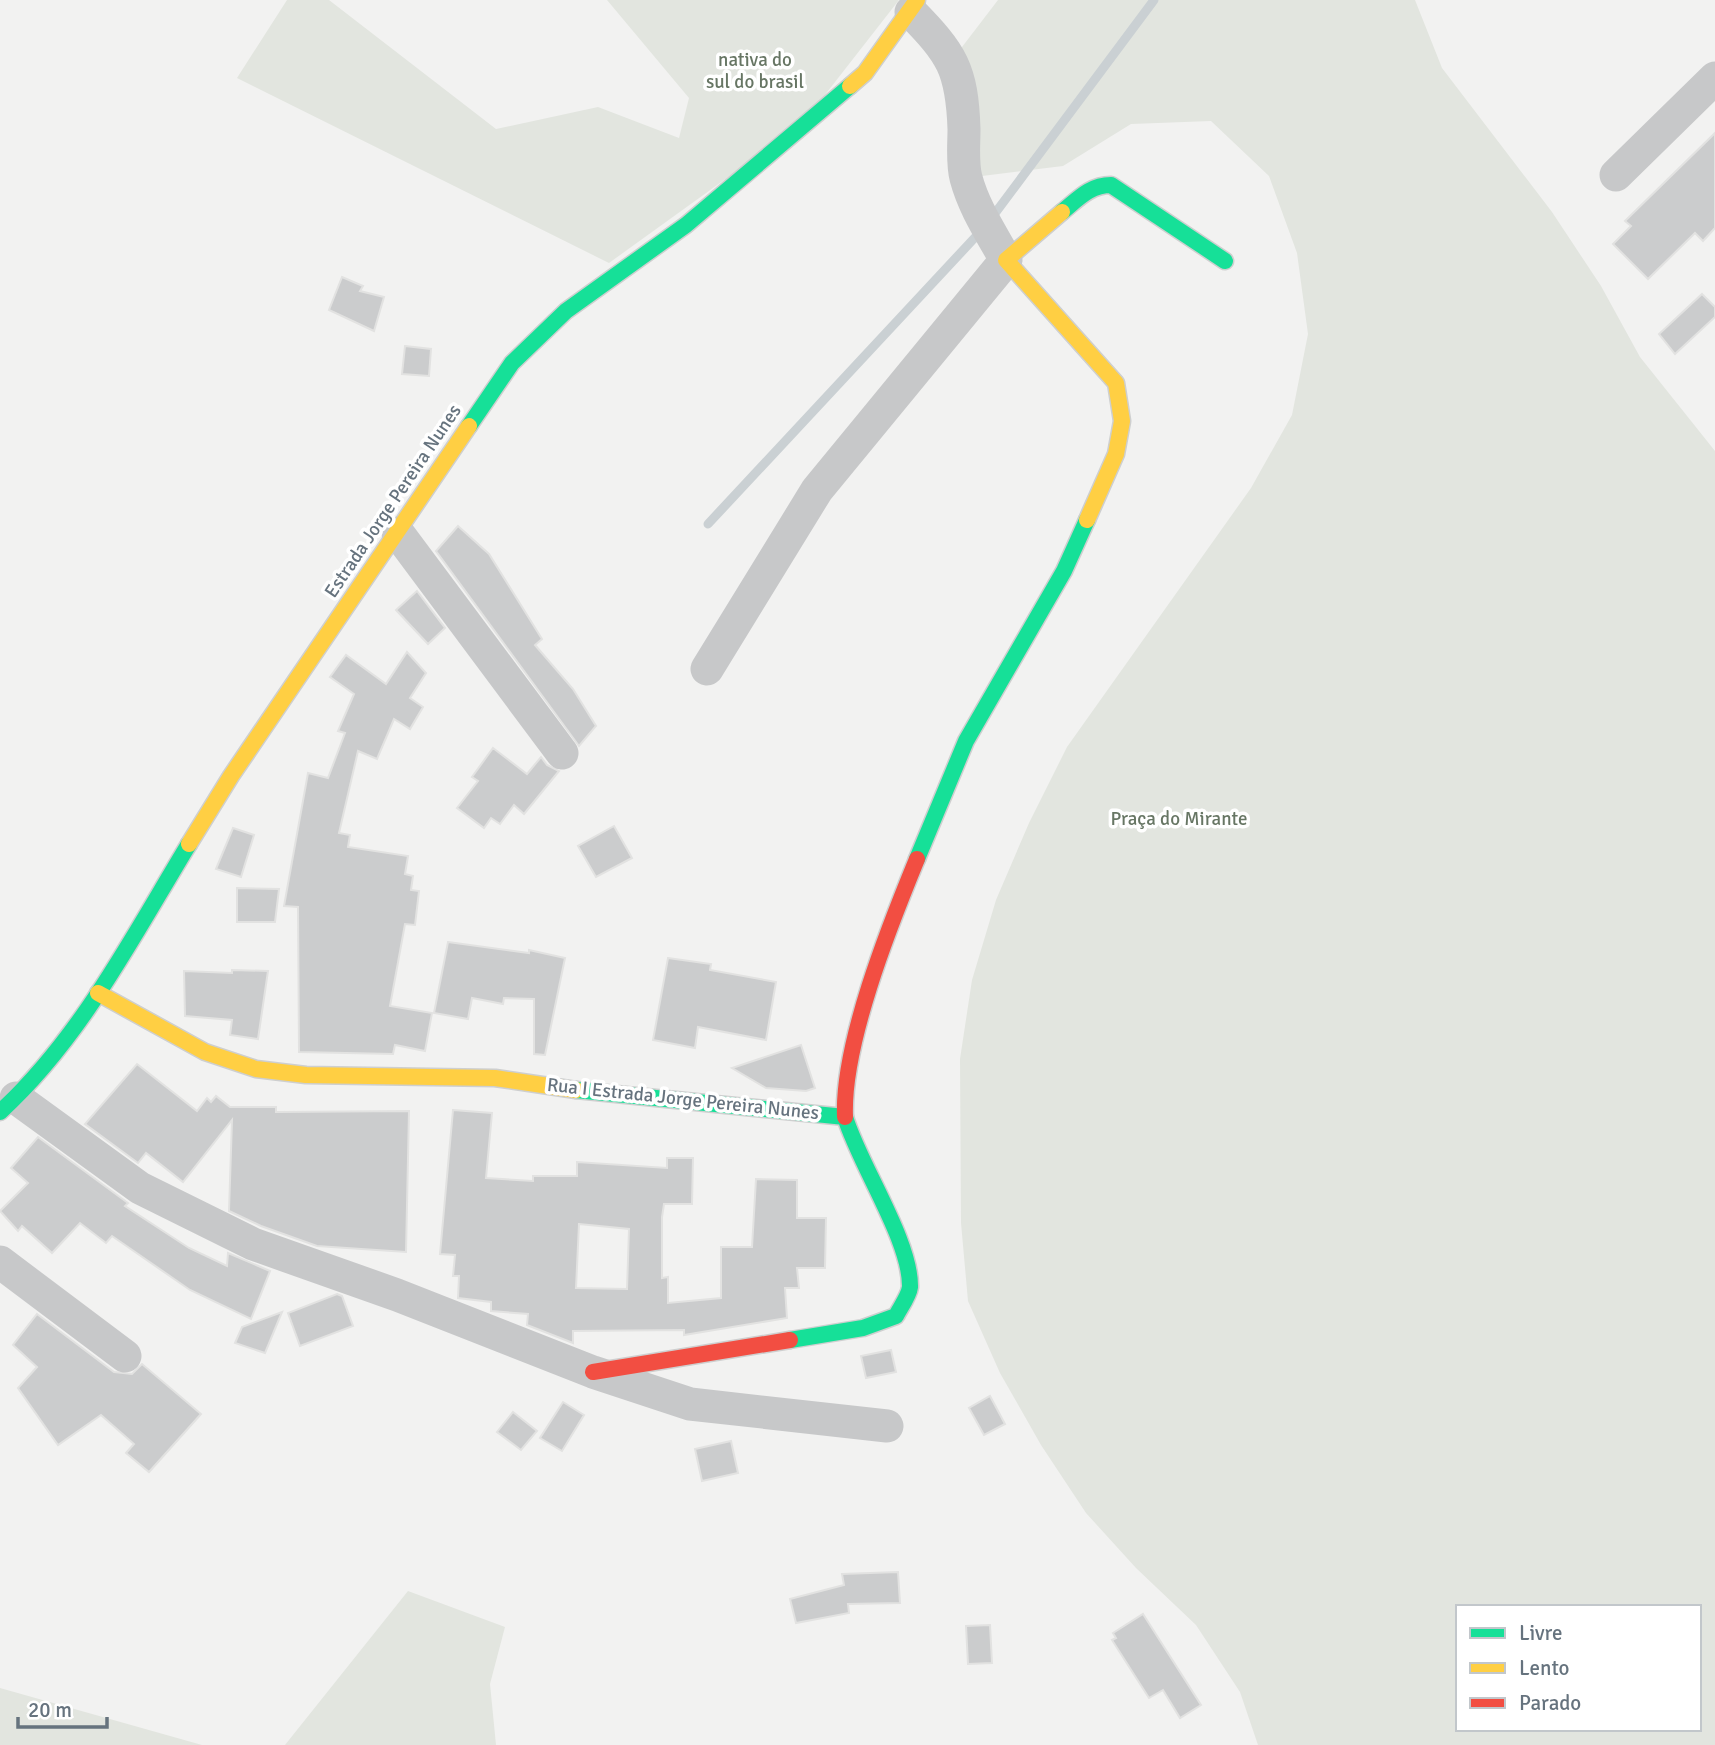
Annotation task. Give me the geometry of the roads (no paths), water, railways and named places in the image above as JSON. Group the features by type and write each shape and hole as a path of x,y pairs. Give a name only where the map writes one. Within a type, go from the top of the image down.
{"street":[{"path":"845,1116 844,1093 864,1007 901,897 966,741 1064,571 1116,454 1122,421 1116,383 1006,260 976,208 965,175 962,93 955,65 914,6"},
{"name":"Estrada Jorge Pereira Nunes","path":"8,1105 35,1080 98,993 231,776 398,533 431,478 512,363 566,311 685,225 865,73 914,6"},
{"path":"1616,175 1715,78"},
{"path":"706,669 817,490 1006,260 1087,191 1098,185 1111,185 1225,261"},
{"path":"398,533 562,753"},
{"name":"Rua I Estrada Jorge Pereira Nunes","path":"98,993 205,1052 256,1069 306,1075 495,1078 621,1096 845,1116 854,1147 906,1256 910,1290 896,1316 863,1328 593,1372"},
{"path":"8,1105 140,1188 253,1244 397,1295 593,1372 690,1404 887,1426"},
{"path":"0,1262 125,1356"}],"waterway":[{"path":"990,220 1154,0"},
{"path":"708,524 981,231"}],"park label":[{"name":"nativa do sul do brasil","path":"755,71"},
{"name":"Praça do Mirante","path":"1179,819"}]}
